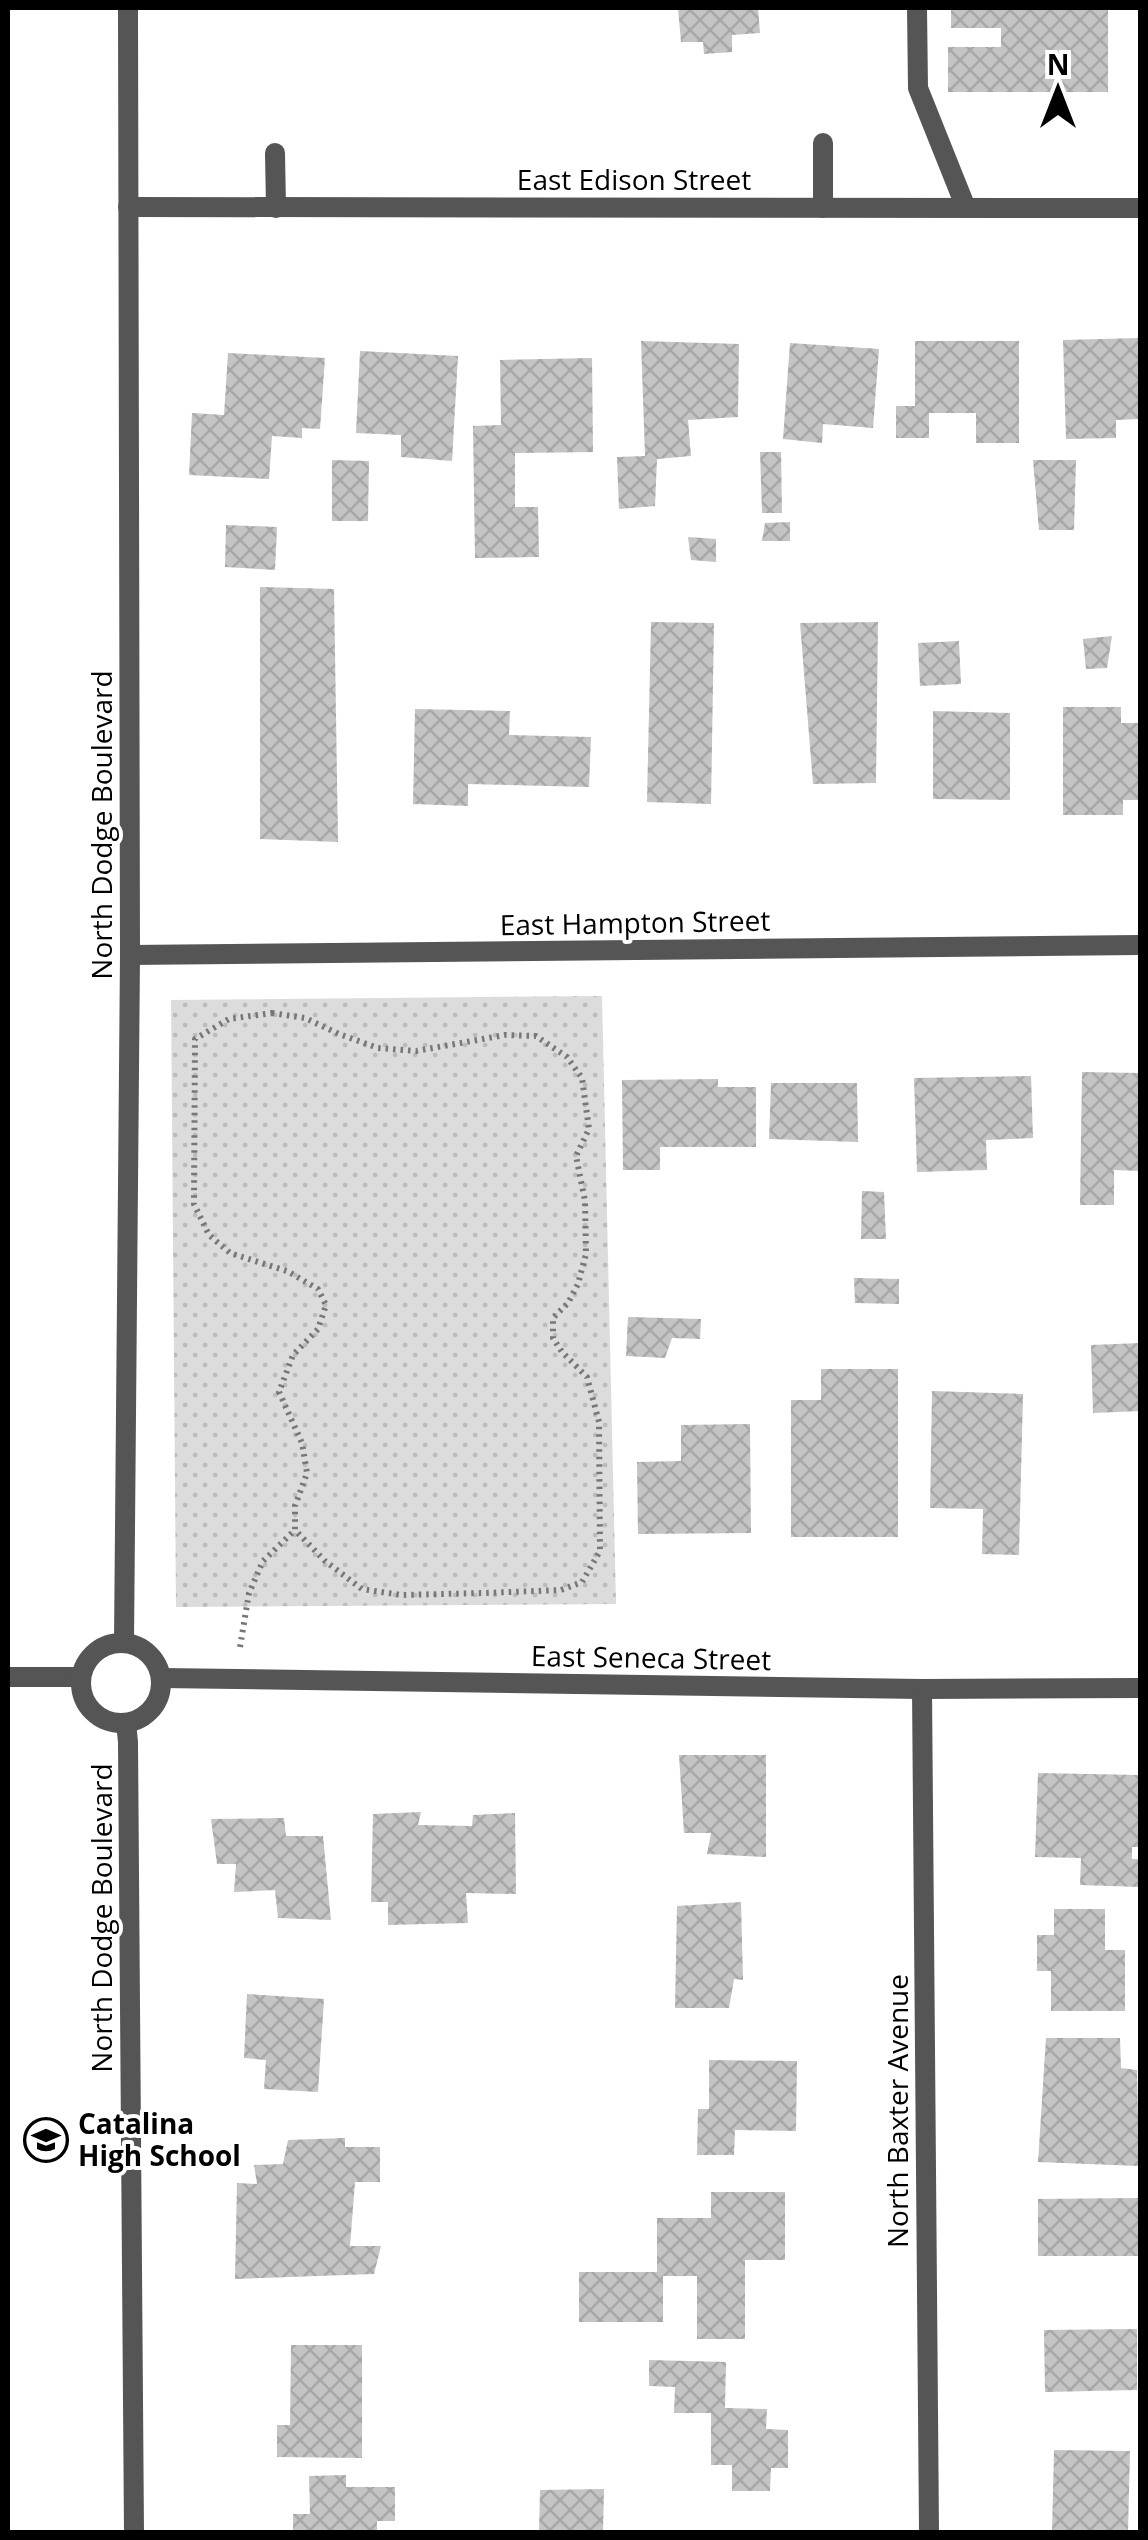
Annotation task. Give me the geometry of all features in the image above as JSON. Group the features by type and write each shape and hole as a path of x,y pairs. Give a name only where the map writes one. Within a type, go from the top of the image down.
{"street":[{"name":"North Dodge Boulevard","path":"124,1643 130,955 128,8"},
{"path":"917,8 918,88 966,208"},
{"path":"823,144 823,208"},
{"path":"275,153 276,208"},
{"name":"East Edison Street","path":"128,207 1140,208"},
{"name":"East Hampton Street","path":"130,955 1140,945"},
{"path":"124,1643 143,1648 153,1658 160,1678 159,1698 152,1709 142,1718 126,1723 104,1720 93,1713 80,1690 84,1665 92,1654 103,1646 124,1643"},
{"path":"8,1677 80,1677"},
{"name":"East Seneca Street","path":"160,1678 922,1689 1140,1688"},
{"name":"North Baxter Avenue","path":"922,1689 929,2532"},
{"name":"North Dodge Boulevard","path":"126,1723 134,2532"}],"path":[{"path":"234,1680 249,1593 263,1562 295,1530 295,1506 306,1473 302,1443 278,1392 293,1355 318,1329 326,1305 318,1289 287,1271 230,1252 210,1235 194,1204 195,1039 229,1019 272,1013 305,1018 352,1039 397,1050 416,1051 505,1035 536,1036 567,1057 582,1078 588,1128 576,1156 585,1201 586,1254 568,1303 553,1318 553,1338 587,1376 599,1422 600,1551 582,1582 561,1590 401,1595 362,1588 325,1562 295,1530"}],"shaded area":[{"path":"602,996 616,1604 176,1607 171,1000"}],"building":[{"path":"678,8 758,8 760,33 732,35 732,52 704,54 703,42 681,42"},
{"path":"951,8 1108,8 1108,92 948,92 948,47 1001,47 1001,28 951,28"},
{"path":"1140,338 1140,419 1116,420 1116,438 1066,439 1063,340"},
{"path":"641,341 739,344 738,417 688,420 691,456 657,459 655,506 619,509 617,457 645,456"},
{"path":"915,341 1019,341 1019,443 976,443 976,413 929,413 929,438 896,438 896,406 915,406"},
{"path":"790,343 879,349 873,428 823,424 822,443 783,439"},
{"path":"360,351 458,356 452,461 401,457 401,435 356,433"},
{"path":"228,353 325,358 320,429 302,428 302,438 272,436 269,479 189,475 192,413 224,415"},
{"path":"592,358 593,452 515,453 515,507 538,507 539,557 475,558 473,426 501,425 500,360"},
{"path":"760,452 781,452 782,513 762,513"},
{"path":"332,460 369,461 368,521 332,521"},
{"path":"1033,460 1076,460 1074,530 1039,530"},
{"path":"790,522 790,541 762,541 765,523"},
{"path":"226,525 277,527 275,570 225,567"},
{"path":"688,537 716,539 716,562 691,560"},
{"path":"260,587 334,589 338,842 260,839"},
{"path":"651,622 714,623 711,804 647,802"},
{"path":"878,622 876,783 813,784 800,623"},
{"path":"1112,636 1107,668 1086,669 1083,639"},
{"path":"959,641 961,684 920,686 918,643"},
{"path":"1063,707 1121,707 1121,723 1140,723 1140,800 1123,800 1123,815 1063,815"},
{"path":"415,709 510,711 509,735 591,737 589,787 468,784 468,806 413,804"},
{"path":"933,711 1010,713 1010,800 933,799"},
{"path":"1082,1072 1140,1073 1140,1171 1114,1170 1114,1205 1080,1205"},
{"path":"1031,1076 1033,1138 986,1140 987,1170 917,1172 914,1078"},
{"path":"718,1079 718,1087 756,1087 756,1147 660,1147 660,1170 623,1170 622,1080"},
{"path":"771,1083 857,1083 858,1142 769,1139"},
{"path":"862,1191 884,1192 886,1239 861,1239"},
{"path":"854,1278 899,1279 899,1304 855,1303"},
{"path":"628,1317 701,1319 700,1339 672,1338 665,1358 626,1356"},
{"path":"1140,1343 1140,1411 1093,1413 1091,1345"},
{"path":"821,1369 898,1369 898,1537 791,1537 791,1400 821,1400"},
{"path":"932,1391 1023,1394 1019,1555 982,1554 983,1509 930,1508"},
{"path":"750,1424 751,1533 638,1534 637,1462 681,1461 681,1425"},
{"path":"679,1755 766,1755 766,1857 707,1854 711,1833 684,1833"},
{"path":"1038,1773 1140,1775 1140,1847 1132,1847 1132,1859 1140,1859 1140,1887 1080,1885 1081,1858 1035,1857"},
{"path":"421,1812 418,1825 472,1826 473,1815 515,1813 516,1894 466,1893 468,1923 388,1925 388,1902 371,1902 373,1814"},
{"path":"284,1818 286,1836 323,1836 331,1920 278,1918 275,1890 234,1892 236,1864 217,1864 211,1819"},
{"path":"741,1902 743,1980 734,1979 729,2008 675,2008 677,1906"},
{"path":"1054,1909 1105,1909 1105,1950 1125,1950 1125,2011 1051,2011 1051,1971 1037,1971 1037,1935 1054,1935"},
{"path":"247,1994 324,1999 318,2092 264,2089 266,2060 244,2058"},
{"path":"1046,2038 1120,2038 1121,2068 1137,2070 1139,2166 1038,2162"},
{"path":"709,2060 797,2061 796,2131 735,2130 734,2155 697,2155 698,2109 709,2109"},
{"path":"345,2138 345,2147 380,2147 380,2182 355,2182 350,2246 381,2246 374,2274 235,2279 237,2183 257,2184 254,2165 283,2164 288,2140"},
{"path":"711,2192 785,2192 785,2260 745,2260 745,2339 697,2339 697,2276 663,2276 663,2322 579,2322 579,2272 657,2272 657,2218 711,2218"},
{"path":"1140,2198 1140,2256 1038,2256 1038,2199"},
{"path":"1137,2329 1137,2390 1045,2392 1044,2330"},
{"path":"291,2345 362,2345 362,2458 277,2457 277,2425 290,2425"},
{"path":"649,2360 726,2362 725,2408 767,2409 766,2429 788,2430 788,2468 771,2468 770,2491 732,2491 732,2465 711,2465 711,2413 674,2413 675,2387 649,2386"},
{"path":"1054,2450 1130,2451 1128,2532 1052,2532"},
{"path":"346,2475 346,2487 395,2487 395,2521 377,2521 377,2532 293,2532 293,2514 310,2514 309,2476"},
{"path":"604,2489 603,2532 539,2532 540,2490"}],"place":[{"name":"Catalina High School","path":"46,2140"}]}
